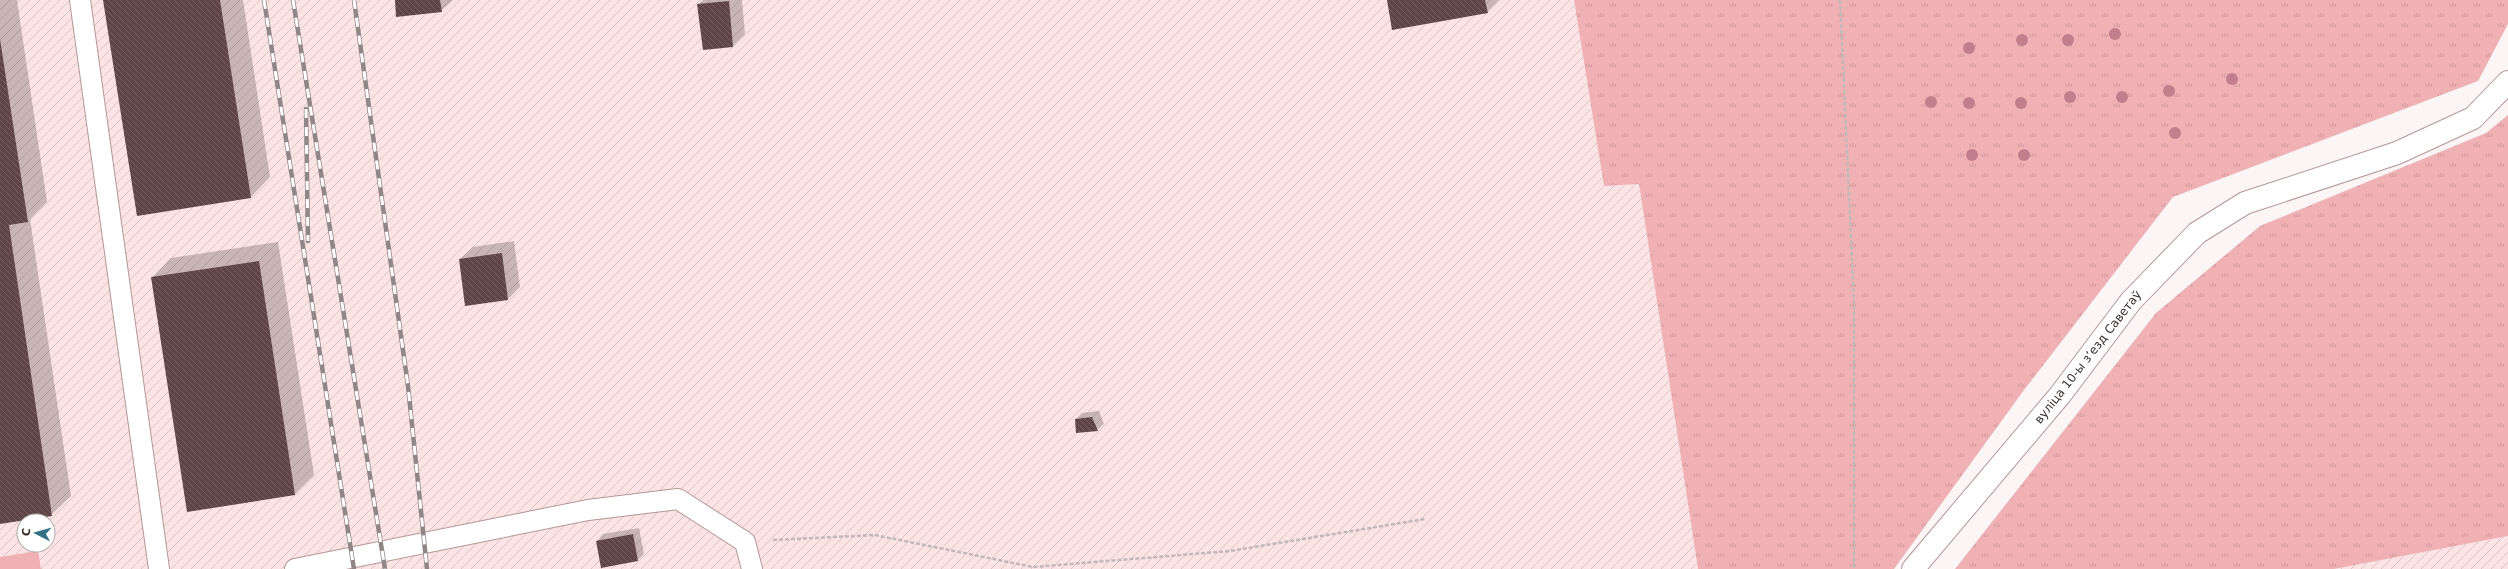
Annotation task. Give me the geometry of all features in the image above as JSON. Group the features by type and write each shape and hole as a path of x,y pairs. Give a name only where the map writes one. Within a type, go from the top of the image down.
{"street":[{"name":"вуліца 10-ы зʼезд Саветаў","path":"1913,569 2060,394 2131,301 2197,233 2245,203 2397,153 2473,118 2508,82"}],"lane":[{"path":"80,0 158,569"},
{"path":"304,568 588,510 678,499 745,542 752,569"}],"path":[{"path":"1840,0 1854,303 1854,569"},
{"path":"745,542 875,535 1033,568 1230,551 1425,518"}],"shaded area":[{"path":"0,0 1574,0 1604,186 1639,184 1698,569 0,569"},
{"path":"2508,536 2508,569 2334,569"}],"green space":[{"path":"1574,0 2508,0 2508,24 2478,81 2173,197 2024,390 1894,569 1698,569 1639,184 1604,186"},
{"path":"2508,115 2508,536 2334,569 1955,569 2156,313 2260,226 2486,133"},
{"path":"25,553 38,553 41,569 0,569 0,557"}],"building":[{"path":"103,0 220,0 251,198 137,216"},
{"path":"395,0 440,0 442,12 396,17"},
{"path":"1387,0 1485,0 1488,13 1392,30"},
{"path":"729,1 733,47 703,50 697,4"},
{"path":"0,39 28,222 9,225 52,513 16,513 16,522 0,524"},
{"path":"502,253 508,300 465,306 459,259"},
{"path":"259,261 295,495 187,512 151,277"},
{"path":"1092,417 1098,431 1076,433 1075,419"},
{"path":"633,534 638,561 601,568 596,541"}],"railway":[{"path":"264,0 354,569"},
{"path":"293,0 385,569"},
{"path":"354,0 408,386 427,569"},
{"path":"306,109 308,241"}]}
